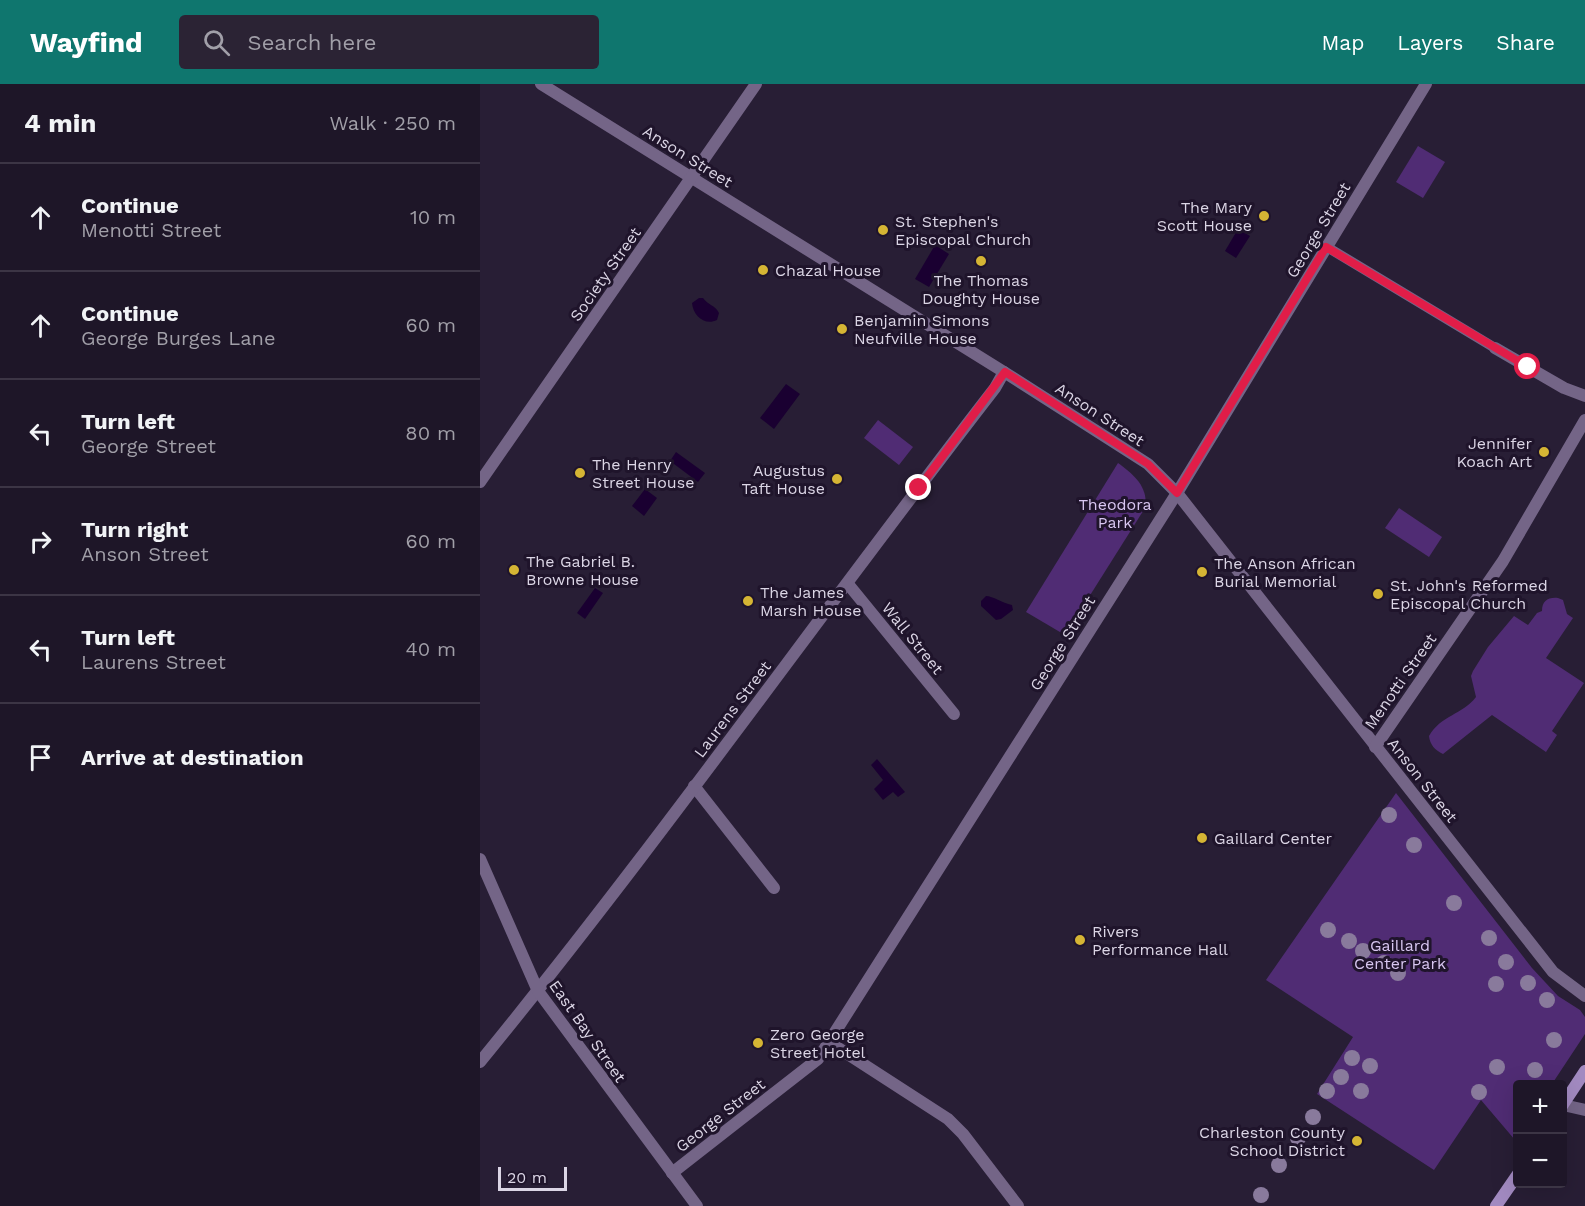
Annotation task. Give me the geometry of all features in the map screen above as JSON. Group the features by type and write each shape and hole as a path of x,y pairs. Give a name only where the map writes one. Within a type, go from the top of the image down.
{"main road":[{"path":"1567,1099 1585,1071"},
{"path":"1496,1206 1513,1181"}],"street":[{"name":"Anson Street","path":"541,84 1005,372 1148,464 1177,493 1553,972 1585,996"},
{"name":"Society Street","path":"480,482 756,84"},
{"name":"George Street","path":"672,1173 818,1059 1177,493 1426,84"},
{"path":"1494,348 1564,388 1585,396"},
{"name":"Laurens Street","path":"480,1062 538,991 848,584 1005,372"},
{"name":"Menotti Street","path":"1375,747 1503,561 1585,420"},
{"name":"Wall Street","path":"848,584 954,714"},
{"path":"694,786 774,888"},
{"name":"East Bay Street","path":"480,859 538,991 697,1206"},
{"path":"829,1042 948,1119 963,1134 1018,1206"},
{"path":"1567,1106 1585,1110"}],"lane":[{"path":"1326,247 1494,348"}],"green space":[{"path":"1418,146 1445,162 1423,198 1396,182"},
{"path":"878,420 913,447 899,465 864,438"},
{"name":"Theodora Park","path":"1118,463 1142,487 1146,500 1145,508 1065,635 1026,612"},
{"path":"1399,508 1442,537 1429,557 1385,528"},
{"path":"1558,598 1563,600 1567,614 1573,618 1546,658 1584,683 1552,731 1557,735 1546,752 1492,715 1443,754 1438,751 1432,745 1429,736 1445,719 1464,708 1476,697 1471,676 1488,647 1514,616 1528,625 1537,613 1542,611 1546,600"},
{"name":"Gaillard Center Park","path":"1396,793 1532,968 1558,996 1580,1010 1585,1017 1585,1034 1555,1080 1513,1080 1513,1138 1481,1100 1434,1170 1317,1094 1353,1037 1266,980"}],"shaded area":[{"path":"1238,229 1250,236 1236,258 1225,251"},
{"path":"935,245 949,254 929,287 915,279"},
{"path":"703,298 717,310 719,313 717,320 708,322 697,316 692,303"},
{"path":"786,384 800,394 774,429 760,418"},
{"path":"676,452 705,473 698,482 670,461"},
{"path":"645,489 657,498 644,516 632,506"},
{"path":"595,588 603,593 585,619 577,613"},
{"path":"986,596 1012,605 1013,610 996,620 981,606 981,601"},
{"path":"877,759 905,792 898,797 893,792 883,800 874,789 883,780 871,765"}],"place":[{"name":"The Mary Scott House","path":"1264,216"},
{"name":"St. Stephen's Episcopal Church","path":"883,230"},
{"name":"The Thomas Doughty House","path":"981,261"},
{"name":"Chazal House","path":"763,270"},
{"name":"Benjamin Simons Neufville House","path":"842,329"},
{"name":"Jennifer Koach Art","path":"1544,452"},
{"name":"The Henry Street House","path":"580,473"},
{"name":"Augustus Taft House","path":"837,479"},
{"name":"The Gabriel B. Browne House","path":"514,570"},
{"name":"The Anson African Burial Memorial","path":"1202,572"},
{"name":"St. John's Reformed Episcopal Church","path":"1378,594"},
{"name":"The James Marsh House","path":"748,601"},
{"name":"Gaillard Center","path":"1202,838"},
{"name":"Rivers Performance Hall","path":"1080,940"},
{"name":"Zero George Street Hotel","path":"758,1043"},
{"name":"Charleston County School District","path":"1357,1141"}],"route":[{"path":"919,488 1005,372 1148,464 1177,493 1326,247 1528,367"}]}
